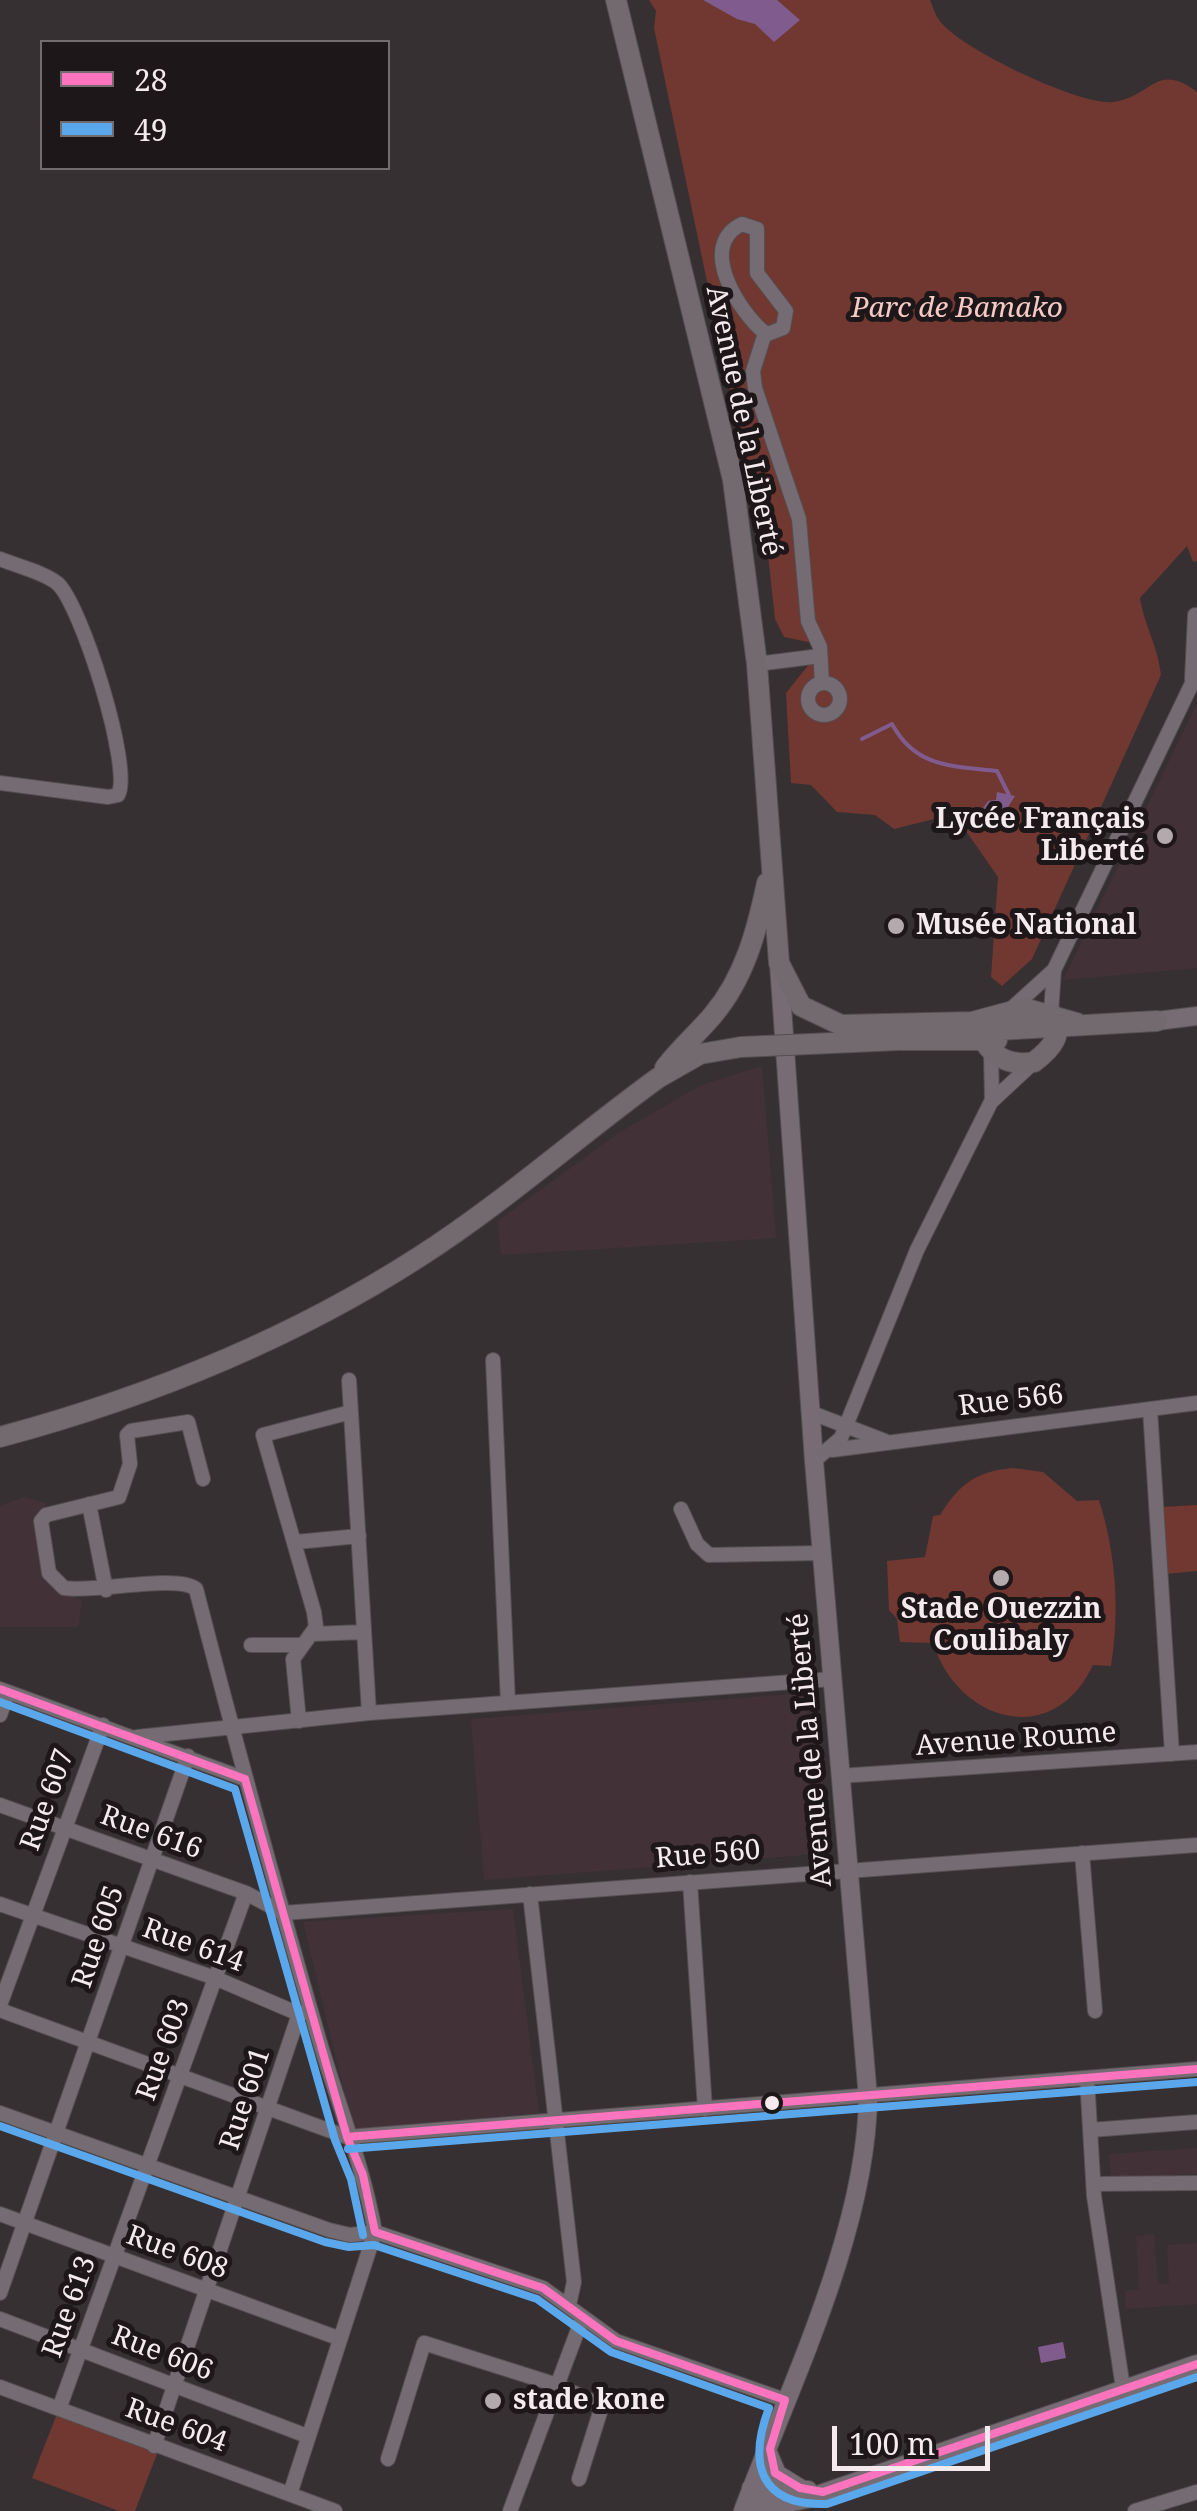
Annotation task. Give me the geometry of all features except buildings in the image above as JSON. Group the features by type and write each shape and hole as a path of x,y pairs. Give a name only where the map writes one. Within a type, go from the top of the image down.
{"highway":[{"name":"Avenue de la Liberté","path":"616,0 733,480 757,664 771,862"},
{"path":"771,862 779,963 800,1006 841,1025 972,1022 1024,1008 1060,1024"},
{"path":"658,1078 714,1014 738,976 757,929 771,862"},
{"path":"0,1437 172,1382 250,1351 323,1314 422,1255 658,1078 700,1054 741,1047 898,1040 988,1041 1060,1024 1157,1021"},
{"path":"988,1041 1006,1061 1034,1062 1060,1024"}],"main road":[{"name":"Avenue de la Liberté","path":"747,2501 858,2202 868,2142 868,2098 814,1461 779,963"},
{"path":"1157,1021 1197,1016"},
{"path":"747,2501 774,2508 1197,2364"},
{"path":"766,2448 777,2474 803,2490"},
{"path":"747,2501 803,2490 824,2492"}],"street":[{"path":"742,224 757,229 757,273 786,311 783,328 765,335 733,299 724,268 727,238 742,224"},
{"path":"765,335 754,371 755,388 794,499 808,621 820,656 822,683"},
{"path":"0,559 56,582 74,604 122,759 122,789 118,795 108,797 0,783"},
{"path":"992,1102 988,1041 1006,1014 1054,970 1194,677 1196,611"},
{"path":"757,664 820,656"},
{"path":"1054,970 1060,1024"},
{"path":"814,1461 832,1450 844,1428 917,1250 992,1102 1034,1062"},
{"path":"492,1360 508,1703"},
{"path":"349,1380 369,1714"},
{"name":"Rue 566","path":"832,1450 1197,1403"},
{"path":"1150,1410 1172,1754"},
{"path":"312,1634 314,1612 263,1435 351,1412"},
{"path":"812,1413 826,1414 844,1428 886,1442"},
{"path":"202,1479 188,1422 132,1431 127,1435 130,1464 124,1491 119,1496 42,1517 49,1573 64,1588 106,1590 183,1582 196,1590 283,1913 305,2011 362,2175 375,2232 290,2494"},
{"path":"88,1504 106,1590"},
{"path":"681,1509 697,1544 709,1554 822,1553"},
{"path":"296,1542 359,1536"},
{"path":"300,1721 293,1670 299,1646 312,1634 364,1632"},
{"path":"251,1645 299,1646"},
{"path":"137,1737 369,1714 833,1679"},
{"path":"0,1715 4,1690 245,1779"},
{"name":"Rue 607","path":"0,2008 103,1725"},
{"name":"Avenue Roume","path":"839,1776 1197,1752"},
{"name":"Rue 605","path":"0,2294 188,1756"},
{"name":"Rue 616","path":"0,1806 246,1894 283,1913"},
{"name":"Rue 560","path":"283,1913 1197,1845"},
{"path":"1082,1853 1095,2011"},
{"path":"690,1882 705,2109"},
{"name":"Rue 603","path":"148,2166 246,1894"},
{"path":"530,1894 574,2282 569,2305"},
{"name":"Rue 614","path":"0,1904 305,2011"},
{"path":"0,2008 346,2137 1197,2070"},
{"name":"Rue 601","path":"154,2446 305,2011"},
{"path":"1086,2078 1094,2184 1123,2388"},
{"path":"0,2112 350,2235 375,2232 542,2288 616,2341 785,2400"},
{"path":"1090,2130 1197,2122"},
{"name":"Rue 613","path":"60,2409 148,2166"},
{"path":"1094,2184 1197,2183"},
{"name":"Rue 608","path":"0,2214 338,2338"},
{"name":"Rue 606","path":"0,2319 307,2436"},
{"path":"510,2511 582,2319"},
{"path":"388,2458 424,2342 557,2384 602,2406 579,2479"},
{"name":"Rue 604","path":"0,2387 335,2511"},
{"path":"1135,2511 1197,2492"}],"shaded area":[{"path":"703,0 777,0 800,20 774,42 755,24 737,19"},
{"name":"Lycée Français Liberté","path":"1197,703 1197,968 1063,980"},
{"path":"997,792 1015,796 1005,812 990,814 983,808 988,801 996,800"},
{"path":"762,1066 776,1238 501,1255 498,1221 617,1134 701,1085"},
{"path":"24,1497 46,1503 37,1531 43,1559 51,1586 82,1600 78,1627 0,1627 0,1506"},
{"path":"806,1693 819,1854 484,1880 471,1719"},
{"path":"513,1909 539,2113 353,2129 303,1922"},
{"path":"1197,2148 1197,2174 1111,2180 1109,2154"},
{"path":"1154,2234 1158,2284 1169,2283 1167,2245 1197,2243 1197,2304 1126,2309 1125,2291 1139,2289 1136,2236"},
{"path":"1063,2342 1066,2358 1041,2363 1038,2347"}],"green space":[{"name":"Parc de Bamako","path":"649,0 930,0 940,21 970,46 1075,95 1113,102 1163,80 1183,83 1197,92 1197,561 1193,562 1187,546 1140,598 1161,675 1032,959 1002,986 991,977 998,877 954,814 894,829 875,815 837,812 811,785 791,783 786,693 814,658 813,643 784,637 775,619 766,537 733,406 654,28 656,11"},
{"name":"Stade Ouezzin Coulibaly","path":"1013,1468 1043,1472 1077,1501 1099,1500 1115,1582 1111,1666 1093,1665 1076,1692 1055,1709 1031,1716 1007,1715 984,1707 963,1692 945,1670 933,1643 900,1642 897,1619 889,1610 887,1561 925,1557 933,1516 940,1515 970,1481 989,1472"},
{"path":"1197,1505 1197,1571 1165,1574 1160,1507"},
{"path":"58,2411 159,2449 135,2511 119,2511 32,2478"}],"waterway":[{"path":"862,739 892,724 912,749 924,757 950,766 997,771 1009,795"}],"transit line":[{"name":"28","path":"0,1689 245,1779"},
{"name":"49","path":"0,1702 235,1789 335,2140 351,2179 363,2235"},
{"name":"28","path":"245,1779 347,2137 363,2175 375,2232 543,2288 616,2341 785,2400 770,2449 775,2473 800,2488 823,2492 1197,2364"},
{"name":"28","path":"347,2137 1197,2069"},
{"name":"49","path":"348,2149 1197,2082"},
{"name":"49","path":"0,2126 325,2242 349,2247 374,2245 537,2299 611,2352 769,2408 760,2446 765,2477 786,2498 804,2503 827,2504 1197,2377"}],"place":[{"name":"Lycée Français Liberté","path":"1165,836"},
{"name":"Musée National","path":"896,926"},
{"name":"Stade Ouezzin Coulibaly","path":"1001,1578"},
{"name":"stade kone","path":"493,2401"}]}
